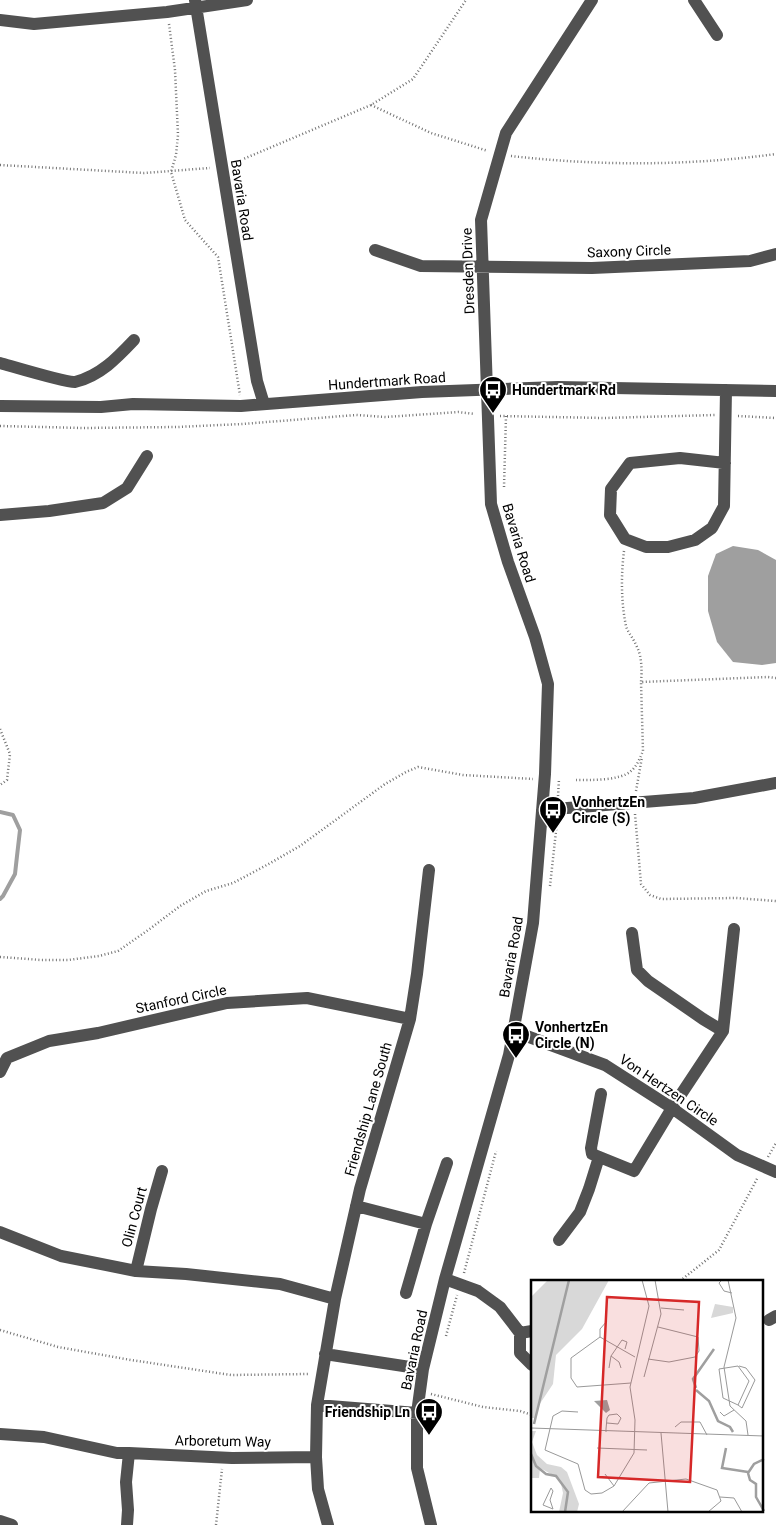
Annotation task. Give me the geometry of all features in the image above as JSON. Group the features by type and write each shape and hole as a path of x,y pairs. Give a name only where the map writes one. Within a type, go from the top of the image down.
{"street":[{"path":"0,20 34,24 167,12 195,4 247,0"},
{"name":"Dresden Drive","path":"487,390 481,220 506,133 592,0"},
{"path":"694,0 717,35"},
{"name":"Bavaria Road","path":"195,4 257,381 264,404"},
{"name":"Saxony Circle","path":"375,250 421,266 483,267 592,268 750,261 776,254"},
{"path":"0,362 73,382 97,373 114,362 134,340"},
{"name":"Hundertmark Road","path":"0,406 101,407 133,404 241,406 422,392 558,387 776,391"},
{"name":"Bavaria Road","path":"431,1525 417,1468 417,1413 423,1369 445,1279 509,1055 533,923 545,774 548,684 535,637 508,562 491,504 487,390"},
{"path":"725,463 680,458 630,463 610,489 610,515 626,540 646,547 668,547 695,540 712,528 724,506 727,415 726,390"},
{"path":"0,515 50,511 103,503 127,488 147,456"},
{"path":"542,810 694,798 776,783"},
{"name":"Friendship Lane South","path":"328,1525 318,1489 316,1457 317,1405 335,1299 356,1206 410,1019 429,870"},
{"path":"601,1094 591,1148 592,1154 634,1171 672,1108 723,1031 734,929"},
{"path":"632,933 637,970 648,981 723,1031"},
{"name":"Stanford Circle","path":"0,1072 7,1058 49,1041 98,1033 226,1003 308,998 410,1019"},
{"name":"Von Hertzen Circle","path":"513,1032 605,1065 672,1108 737,1156 776,1172"},
{"path":"559,1240 580,1212 599,1157"},
{"path":"406,1293 426,1224 447,1163"},
{"name":"Olin Court","path":"136,1271 162,1170"},
{"path":"356,1206 426,1224"},
{"path":"0,1232 61,1256 136,1271 186,1274 280,1284 335,1299"},
{"path":"445,1279 478,1292 500,1307 526,1332 520,1353 531,1364"},
{"path":"325,1354 423,1369"},
{"path":"317,1405 417,1413"},
{"name":"Arboretum Way","path":"0,1434 44,1437 117,1453 232,1458 316,1457"},
{"path":"127,1525 126,1482 129,1453"},
{"path":"0,1521 12,1525"}],"path":[{"path":"241,160 371,105 413,79 466,0"},
{"path":"167,12 175,70 178,135 176,155 171,172 185,220 218,257 241,406"},
{"path":"371,105 431,133 500,155 615,164 673,164 776,154"},
{"path":"0,165 144,173 210,168"},
{"path":"0,426 83,428 178,427 356,415 386,417 458,412 506,416 604,418 727,415 776,418"},
{"path":"504,490 506,416"},
{"path":"626,540 623,569 624,609 627,628 638,648 641,662 643,751 635,802 641,884 650,895 661,899 736,898 776,901"},
{"path":"641,682 776,678"},
{"path":"0,728 10,754 7,780 0,785"},
{"path":"576,780 613,778 630,772 640,759 643,751"},
{"path":"0,958 68,960 99,956 118,951 180,906 206,891 233,883 300,846 386,784 418,767 463,775 534,779"},
{"path":"549,893 558,809 559,772"},
{"path":"681,1280 719,1250 776,1143"},
{"path":"445,1337 461,1285 498,1144"},
{"path":"0,1330 58,1347 131,1360 231,1374 322,1374"},
{"path":"433,1387 431,1394 483,1407 520,1411 531,1415"},
{"path":"216,1525 220,1484"}],"shaded area":[{"path":"733,546 758,550 776,560 776,663 762,665 733,662 717,642 708,611 708,576 716,554"}],"waterway":[{"path":"0,812 13,815 20,830 15,874 0,899"}],"place":[{"name":"Hundertmark Rd","path":"493,414"},
{"name":"VonhertzEn Circle (S)","path":"553,834"},
{"name":"VonhertzEn Circle (N)","path":"516,1059"},
{"name":"Friendship Ln","path":"429,1436"}]}
